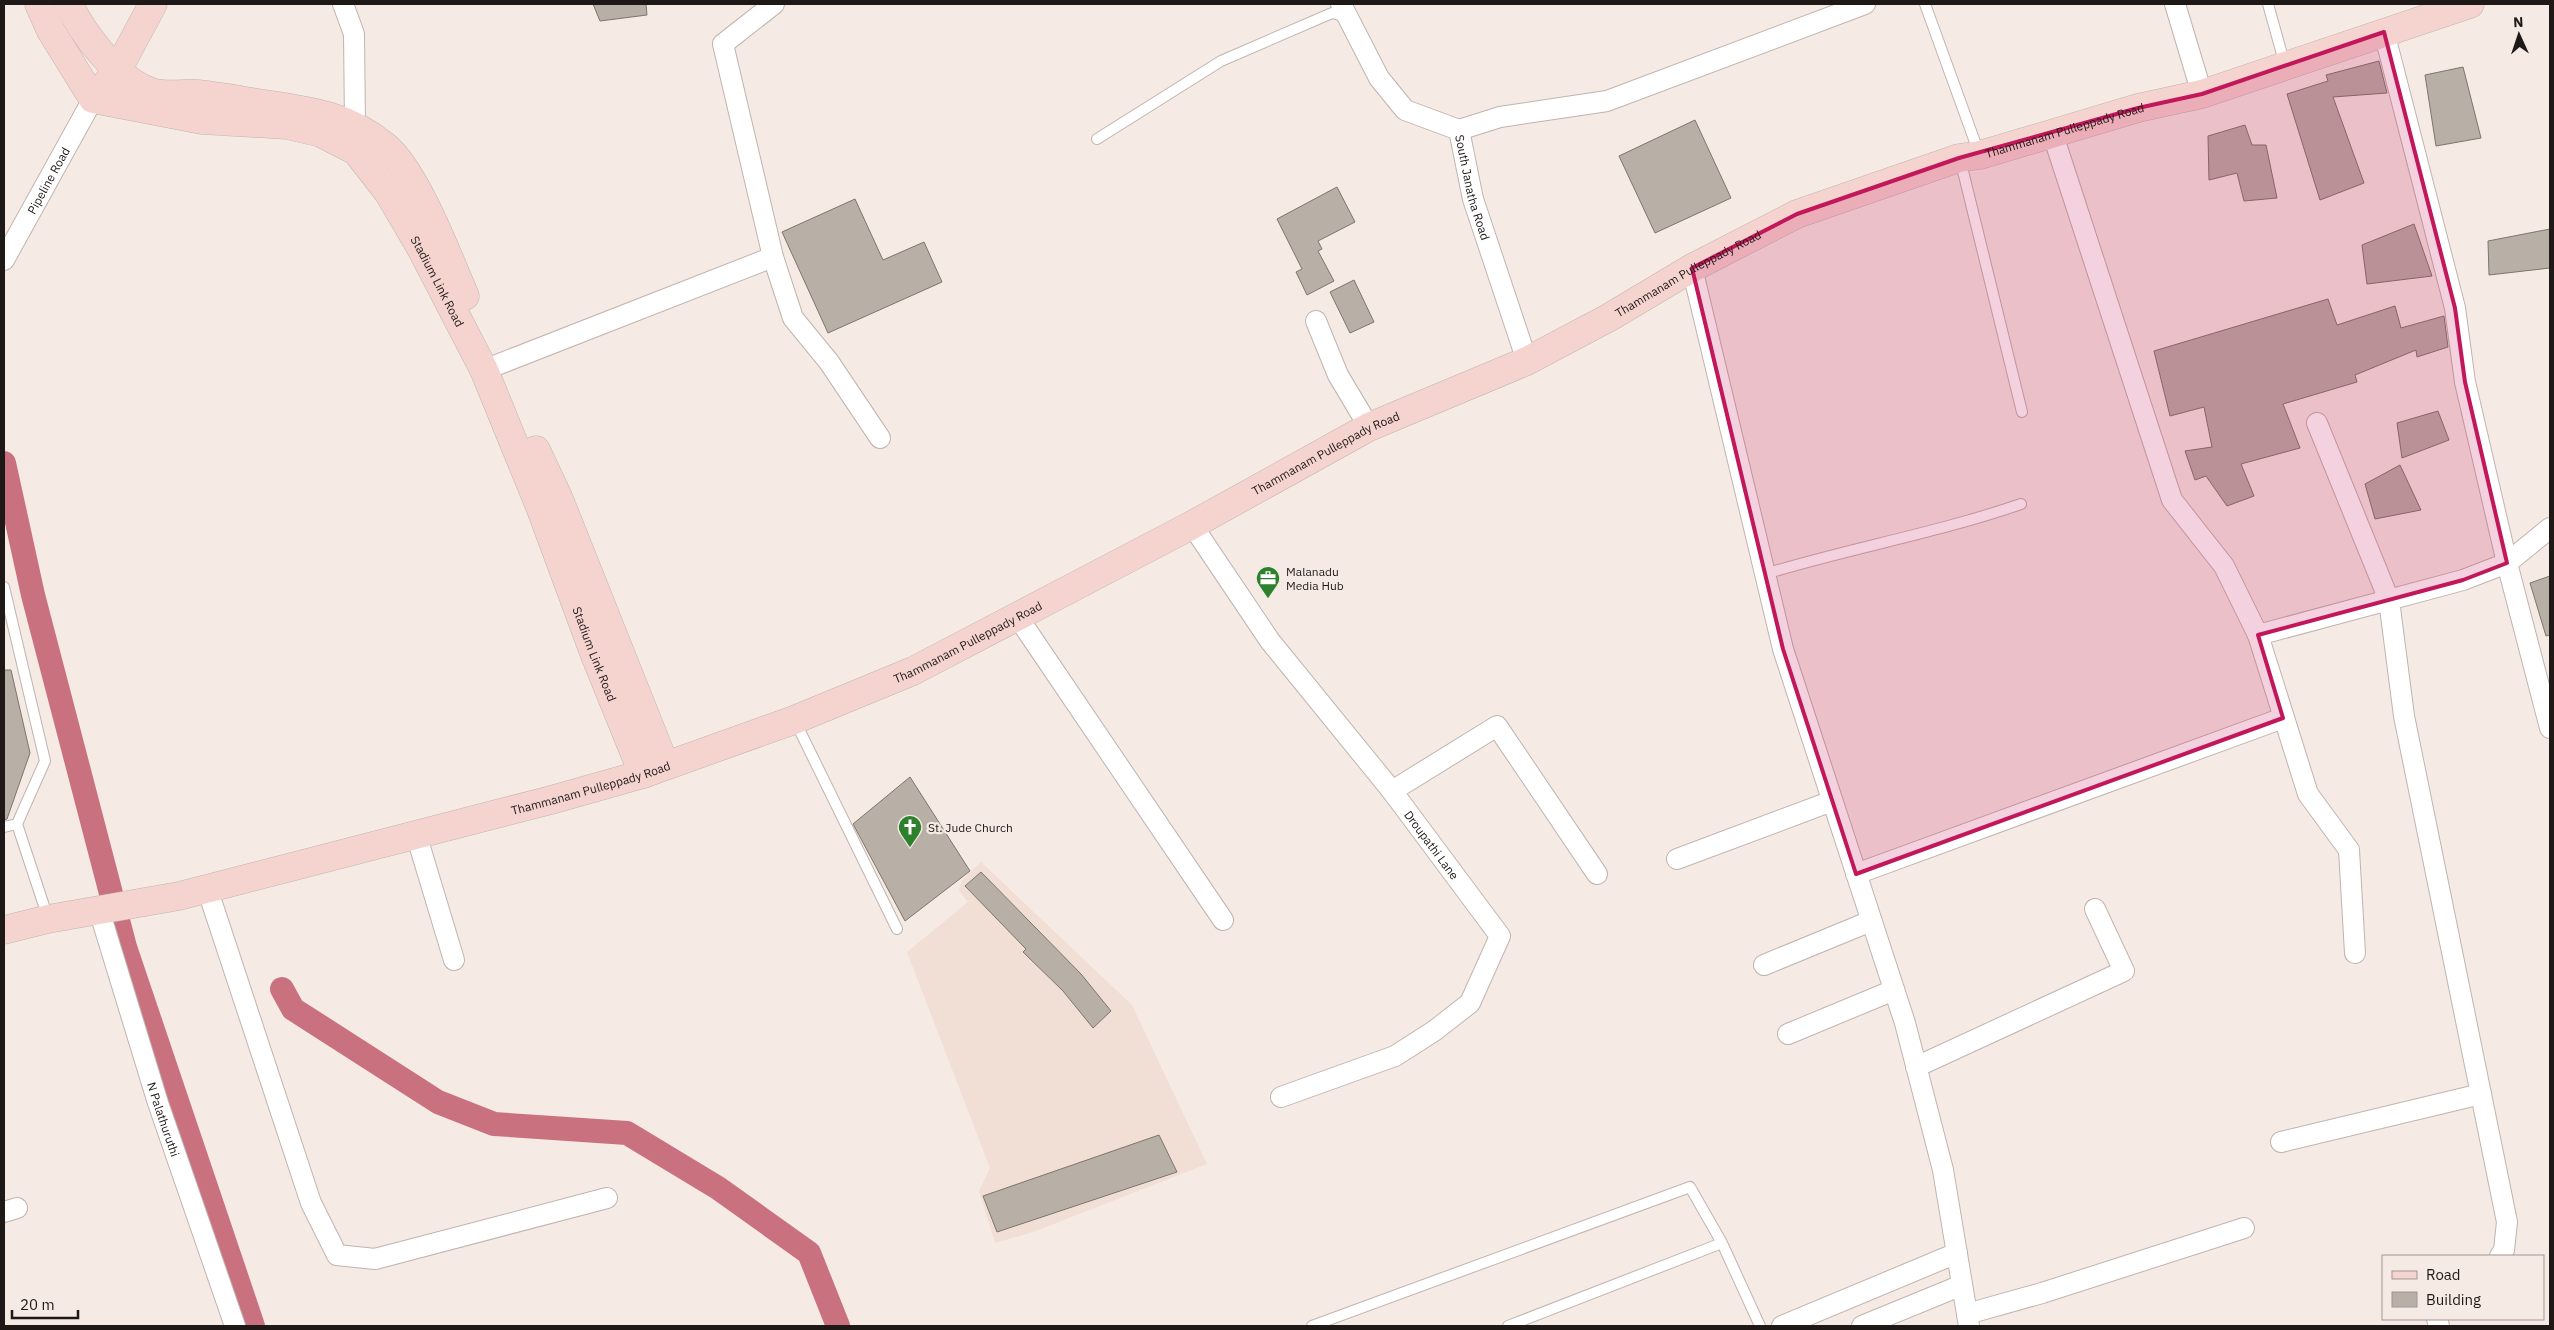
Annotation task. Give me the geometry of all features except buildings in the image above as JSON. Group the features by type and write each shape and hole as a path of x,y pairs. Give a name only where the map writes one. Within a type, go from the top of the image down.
{"main road":[{"path":"39,4 51,31 93,100 117,71 153,4"},
{"name":"Stadium Link Road","path":"69,4 75,17 117,71 135,85 151,92 199,94 319,112 355,125 387,147 410,176 491,367"},
{"name":"Thammanam Pulleppady Road","path":"4,930 99,910 179,896 416,834 654,770 794,720 913,672 1192,525 1369,426 1527,361 1610,317 1692,268 1797,214 1969,157 2052,132 2138,108 2202,94 2470,4"},
{"name":"Stadium Link Road","path":"93,100 202,120 287,125 321,133 356,151 393,200 491,367 559,500 654,770"},
{"name":"Thammanam Pulleppady Road","path":"55,919 102,894 146,885 179,896"}],"street":[{"path":"343,4 354,34 355,125"},
{"path":"774,4 722,44 773,257 793,318 829,362 880,438"},
{"path":"1459,130 1500,117 1607,101 1865,4"},
{"path":"2175,4 2202,94"},
{"name":"South Janatha Road","path":"1345,11 1379,78 1405,110 1459,130 1473,199 1527,361"},
{"path":"2384,32 2455,308 2464,382 2507,562 2550,728"},
{"name":"Pipeline Road","path":"4,260 93,100"},
{"path":"2052,132 2172,500 2224,566 2258,635 2308,794 2349,850 2355,953"},
{"path":"491,367 773,257"},
{"path":"1692,268 1783,649 1894,990 1943,1170 1968,1320 2042,1293 2244,1228"},
{"path":"1316,321 1338,375 1369,426"},
{"path":"2317,423 2389,600 2404,716 2507,1222 2504,1250 2501,1255"},
{"name":"Droupathi Lane","path":"1192,525 1270,641 1392,791 1500,936 1470,1003 1434,1031 1395,1056 1281,1097"},
{"path":"2258,635 2463,580 2507,562 2550,528"},
{"path":"1017,616 1223,920"},
{"path":"1856,874 2283,718"},
{"path":"1392,791 1497,726 1597,874"},
{"path":"1677,859 1832,801"},
{"path":"416,834 454,960"},
{"path":"207,888 310,1203 337,1255 375,1259 607,1198"},
{"path":"1916,1068 2124,971 2096,909"},
{"name":"N Palathuruthi","path":"99,910 158,1103 235,1326"},
{"path":"1764,965 1871,921"},
{"path":"1788,1034 1894,990"},
{"path":"2281,1142 2481,1094"},
{"path":"1782,1326 1957,1253"},
{"path":"1862,1326 1962,1285"}],"lane":[{"path":"1925,4 1969,157 2022,412"},
{"path":"2268,4 2285,66"},
{"path":"1097,139 1221,61 1332,13 1345,11"},
{"path":"1765,574 1830,555 1970,522 2021,504"},
{"path":"4,587 45,761 17,824 55,919"},
{"path":"794,720 897,928"},
{"path":"4,827 17,824"},
{"path":"1312,1326 1690,1187 1722,1243 1760,1326"},
{"path":"1508,1326 1722,1243"}],"highlighted area":[{"path":"2384,32 2455,308 2465,382 2507,563 2463,580 2258,635 2283,718 1856,874 1783,649 1692,268 1797,214 1959,158 2138,108 2202,94"}],"shaded area":[{"path":"981,862 1132,1005 1207,1164 1033,1232 995,1243 979,1191 990,1168 907,952 968,902 959,890 962,880"}],"waterway":[{"path":"4,463 33,595 125,947 253,1326"},
{"path":"282,989 293,1009 438,1102 494,1124 627,1133 718,1188 809,1253 838,1326"}],"place":[{"name":"Malanadu Media Hub","path":"1268,599"},
{"name":"St. Jude Church","path":"910,848"}]}
